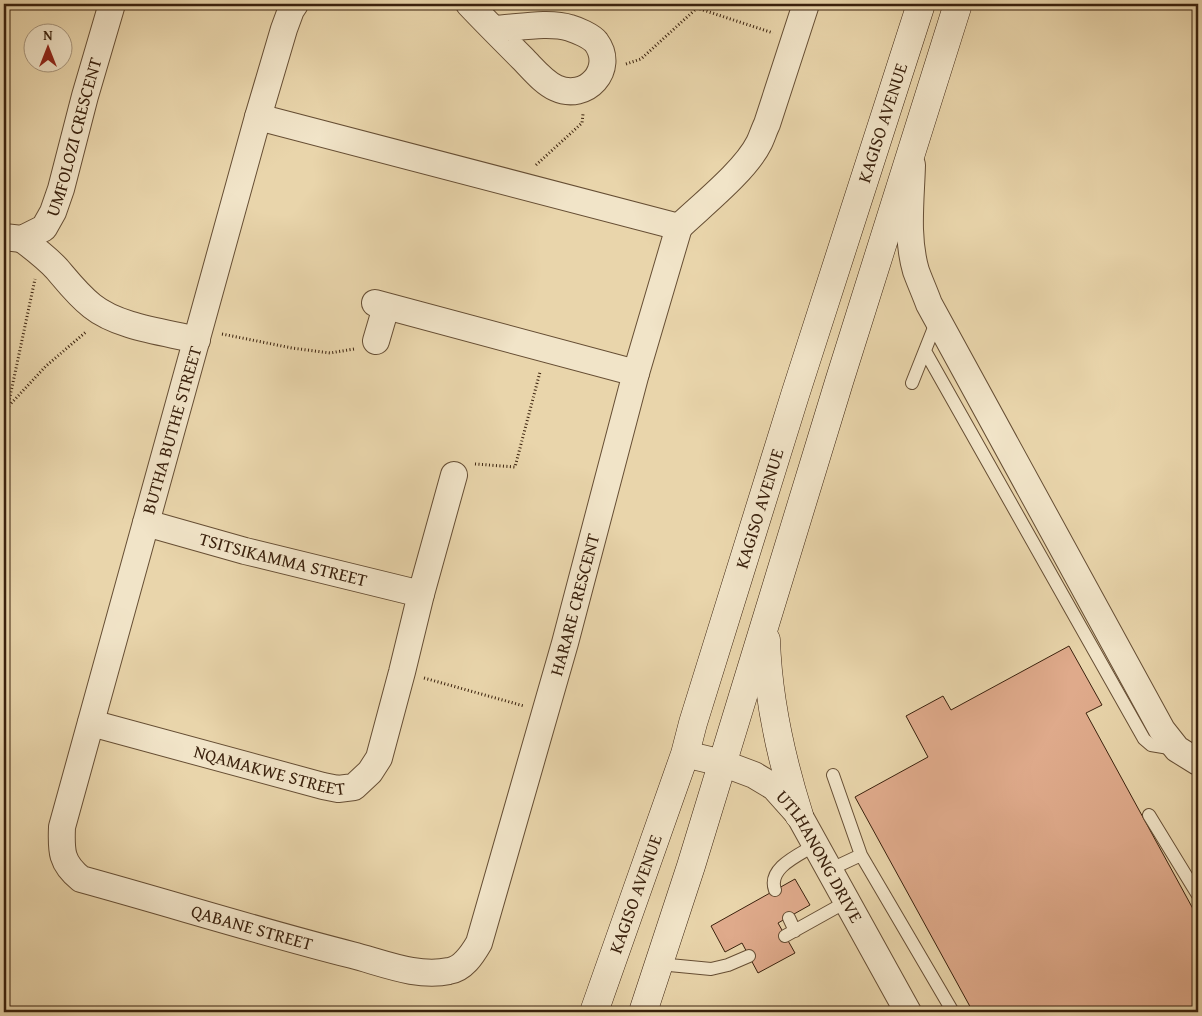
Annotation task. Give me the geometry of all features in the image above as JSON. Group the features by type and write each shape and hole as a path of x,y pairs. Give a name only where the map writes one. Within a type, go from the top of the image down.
{"street":[{"name":"UMFOLOZI CRESCENT","path":"22,243 44,228 53,212 112,4"},
{"name":"BUTHA BUTHE STREET","path":"64,859 61,846 62,827 258,117 284,29 295,4"},
{"path":"469,4 494,30 546,83 558,89 580,91 591,82 602,64 601,52 595,41 569,27 553,25 494,30"},
{"path":"258,117 679,227 725,184 744,164 759,144 806,4"},
{"name":"KAGISO AVENUE","path":"594,1012 685,754 693,723 796,395 921,4"},
{"name":"KAGISO AVENUE","path":"644,1012 958,4"},
{"path":"913,145 911,245 916,270 929,304 1162,730 1188,756"},
{"name":"HARARE CRESCENT","path":"452,971 469,960 478,943 565,643 636,373 679,227"},
{"path":"22,243 57,269 74,290 93,307 117,320 138,326 198,336"},
{"path":"376,341 380,305 636,373"},
{"path":"402,672 421,594 454,475"},
{"name":"TSITSIKAMMA STREET","path":"146,523 245,551 421,594"},
{"path":"766,621 767,668 772,708 782,757 799,815"},
{"name":"NQAMAKWE STREET","path":"91,723 323,786 338,789 354,787 370,772 379,758 402,672"},
{"name":"UTLHANONG DRIVE","path":"685,754 722,763 766,781 774,787 799,815 908,1012"},
{"name":"QABANE STREET","path":"64,859 70,870 81,878 306,943 414,971 434,973 452,971"}],"lane":[{"path":"912,383 937,320"},
{"path":"925,351 1144,739 1151,746 1188,756"},
{"path":"833,775 861,855 952,1012"},
{"path":"1149,815 1198,896"},
{"path":"775,890 772,883 776,872 784,864 815,845"},
{"path":"829,870 861,855"},
{"path":"789,918 790,934 846,902"},
{"path":"659,964 711,969 728,965 749,956"}],"path":[{"path":"696,4 697,8"},
{"path":"697,8 794,40"},
{"path":"516,184 582,123 591,82 641,59 697,8"},
{"path":"8,406 22,243"},
{"path":"4,412 46,366 106,314"},
{"path":"198,336 221,333 292,348 330,353 356,348 376,341"},
{"path":"454,475 466,463 514,467 547,349"},
{"path":"402,672 545,712"}],"building":[{"path":"1069,646 1102,705 1086,713 1198,918 1198,1012 973,1012 855,797 928,757 906,716 943,696 951,710"},
{"path":"795,879 810,905 778,923 795,953 758,973 742,943 725,952 711,926"}]}
